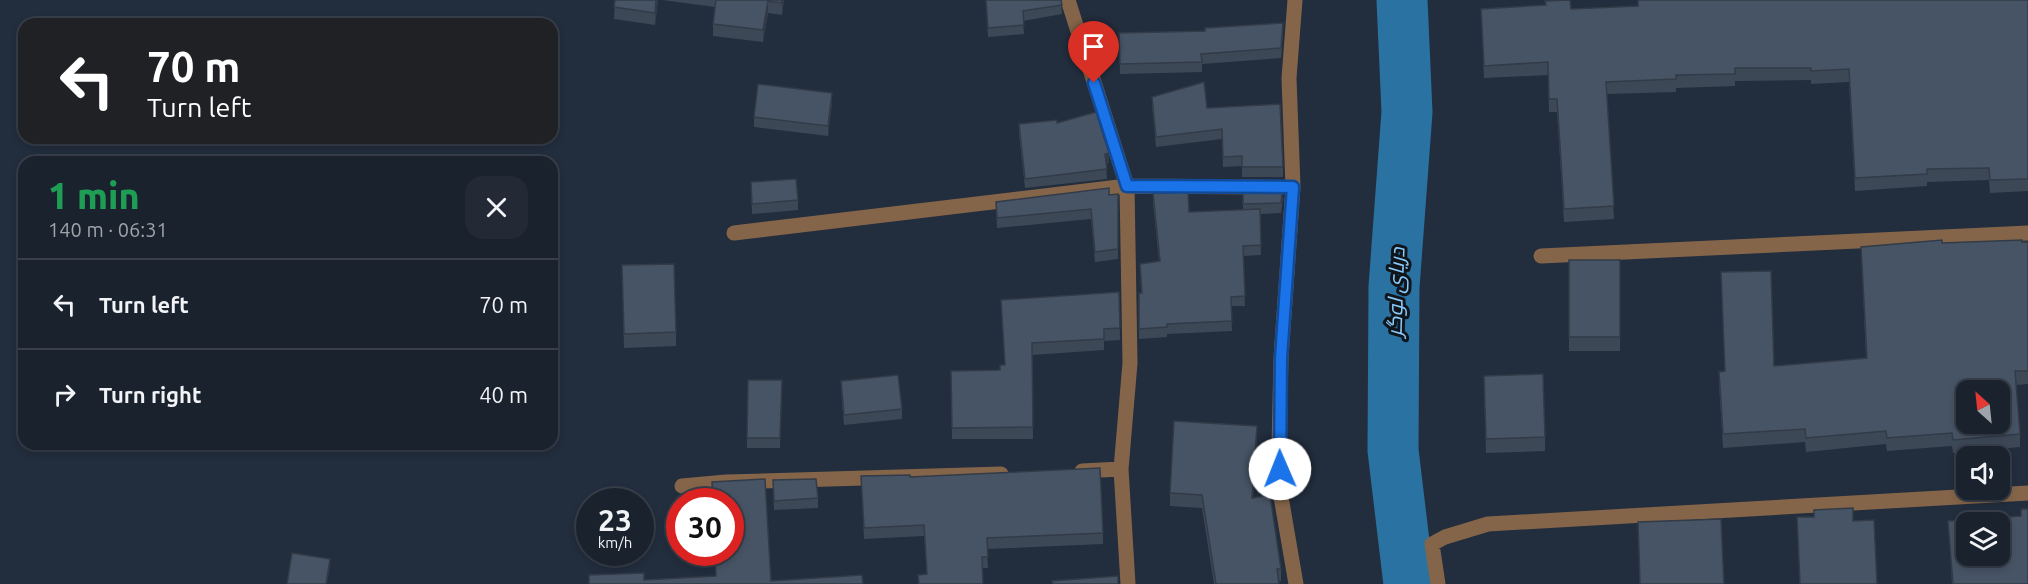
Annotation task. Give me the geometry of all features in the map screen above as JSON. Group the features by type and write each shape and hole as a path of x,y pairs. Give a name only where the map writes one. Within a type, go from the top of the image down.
{"street":[{"path":"1068,0 1127,186 1130,363 1120,469 1128,584"},
{"path":"1295,0 1289,78 1293,187 1281,358 1279,447 1280,491 1296,584"},
{"path":"734,233 1127,186 1293,187"},
{"path":"1541,256 2028,233"},
{"path":"1065,471 1120,469"},
{"path":"682,486 1021,473"},
{"path":"1438,584 1432,544 1445,537 1488,524 2028,493"}],"building":[{"path":"615,0 656,0 655,13 614,7"},
{"path":"716,0 782,0 782,3 768,1 763,30 713,24"},
{"path":"986,0 1061,0 1062,5 1023,11 1024,25 988,28"},
{"path":"1570,0 1571,9 1638,6 1638,0 2028,0 2028,179 1990,180 1989,168 1927,169 1927,174 1855,178 1849,69 1811,71 1811,68 1735,68 1735,74 1676,75 1676,79 1606,82 1614,206 1564,209 1557,99 1549,99 1548,62 1484,66 1481,9 1546,5 1545,1"},
{"path":"1283,23 1281,48 1201,54 1202,62 1120,64 1119,33 1205,31 1205,28"},
{"path":"1204,82 1207,108 1280,104 1283,167 1242,167 1242,156 1223,157 1222,129 1156,137 1152,97"},
{"path":"758,84 832,93 828,126 754,117"},
{"path":"1096,112 1109,153 1105,154 1107,169 1025,179 1019,124 1057,120 1057,123"},
{"path":"796,179 798,200 752,204 751,182"},
{"path":"1243,187 1283,187 1281,203 1243,204"},
{"path":"1109,188 1109,195 1118,194 1118,249 1095,252 1091,209 997,218 996,202"},
{"path":"1188,192 1189,212 1260,209 1261,245 1243,246 1245,296 1231,297 1232,321 1167,324 1167,327 1139,329 1139,293 1142,293 1140,264 1160,261 1153,193"},
{"path":"1942,240 1942,243 2022,240 2022,242 2028,242 2028,371 2015,371 2020,434 1953,440 1952,433 1887,438 1886,431 1806,438 1805,429 1723,434 1719,372 1725,371 1721,272 1771,271 1774,366 1867,358 1861,247"},
{"path":"1569,260 1620,260 1620,337 1569,337"},
{"path":"674,264 676,332 624,334 622,265"},
{"path":"1119,292 1120,328 1104,329 1104,339 1032,343 1033,427 952,428 951,371 1000,370 1000,365 1005,365 1001,300"},
{"path":"1543,374 1545,437 1486,439 1484,376"},
{"path":"898,375 902,409 844,415 841,381"},
{"path":"748,380 782,380 780,438 747,438"},
{"path":"1174,421 1257,426 1252,498 1270,495 1281,569 1277,569 1279,584 1216,584 1202,495 1170,493"},
{"path":"1100,468 1103,533 987,538 988,557 982,557 983,584 919,584 918,575 927,574 924,525 864,528 861,476 910,475 910,477"},
{"path":"765,479 771,581 862,575 863,584 589,584 589,575 644,573 644,580 716,576 716,566 744,566 744,488 712,488 712,482"},
{"path":"816,479 818,498 774,501 773,480"},
{"path":"1853,508 1853,521 1874,520 1877,584 1800,584 1797,517 1814,517 1814,510"},
{"path":"2021,509 2028,509 2028,584 1953,584 1948,521 1956,520 1956,566 2010,566 2010,517 2021,516"},
{"path":"1721,519 1724,584 1640,584 1638,522"},
{"path":"292,553 330,559 326,584 287,584"},
{"path":"1118,576 1118,584 1053,584 1052,581"}],"waterway":[{"name":"دریای لوگر","path":"1402,0 1407,112 1394,287 1393,450 1409,584"}],"route":[{"path":"1094,83 1127,186 1293,187 1281,358 1280,469"}]}
